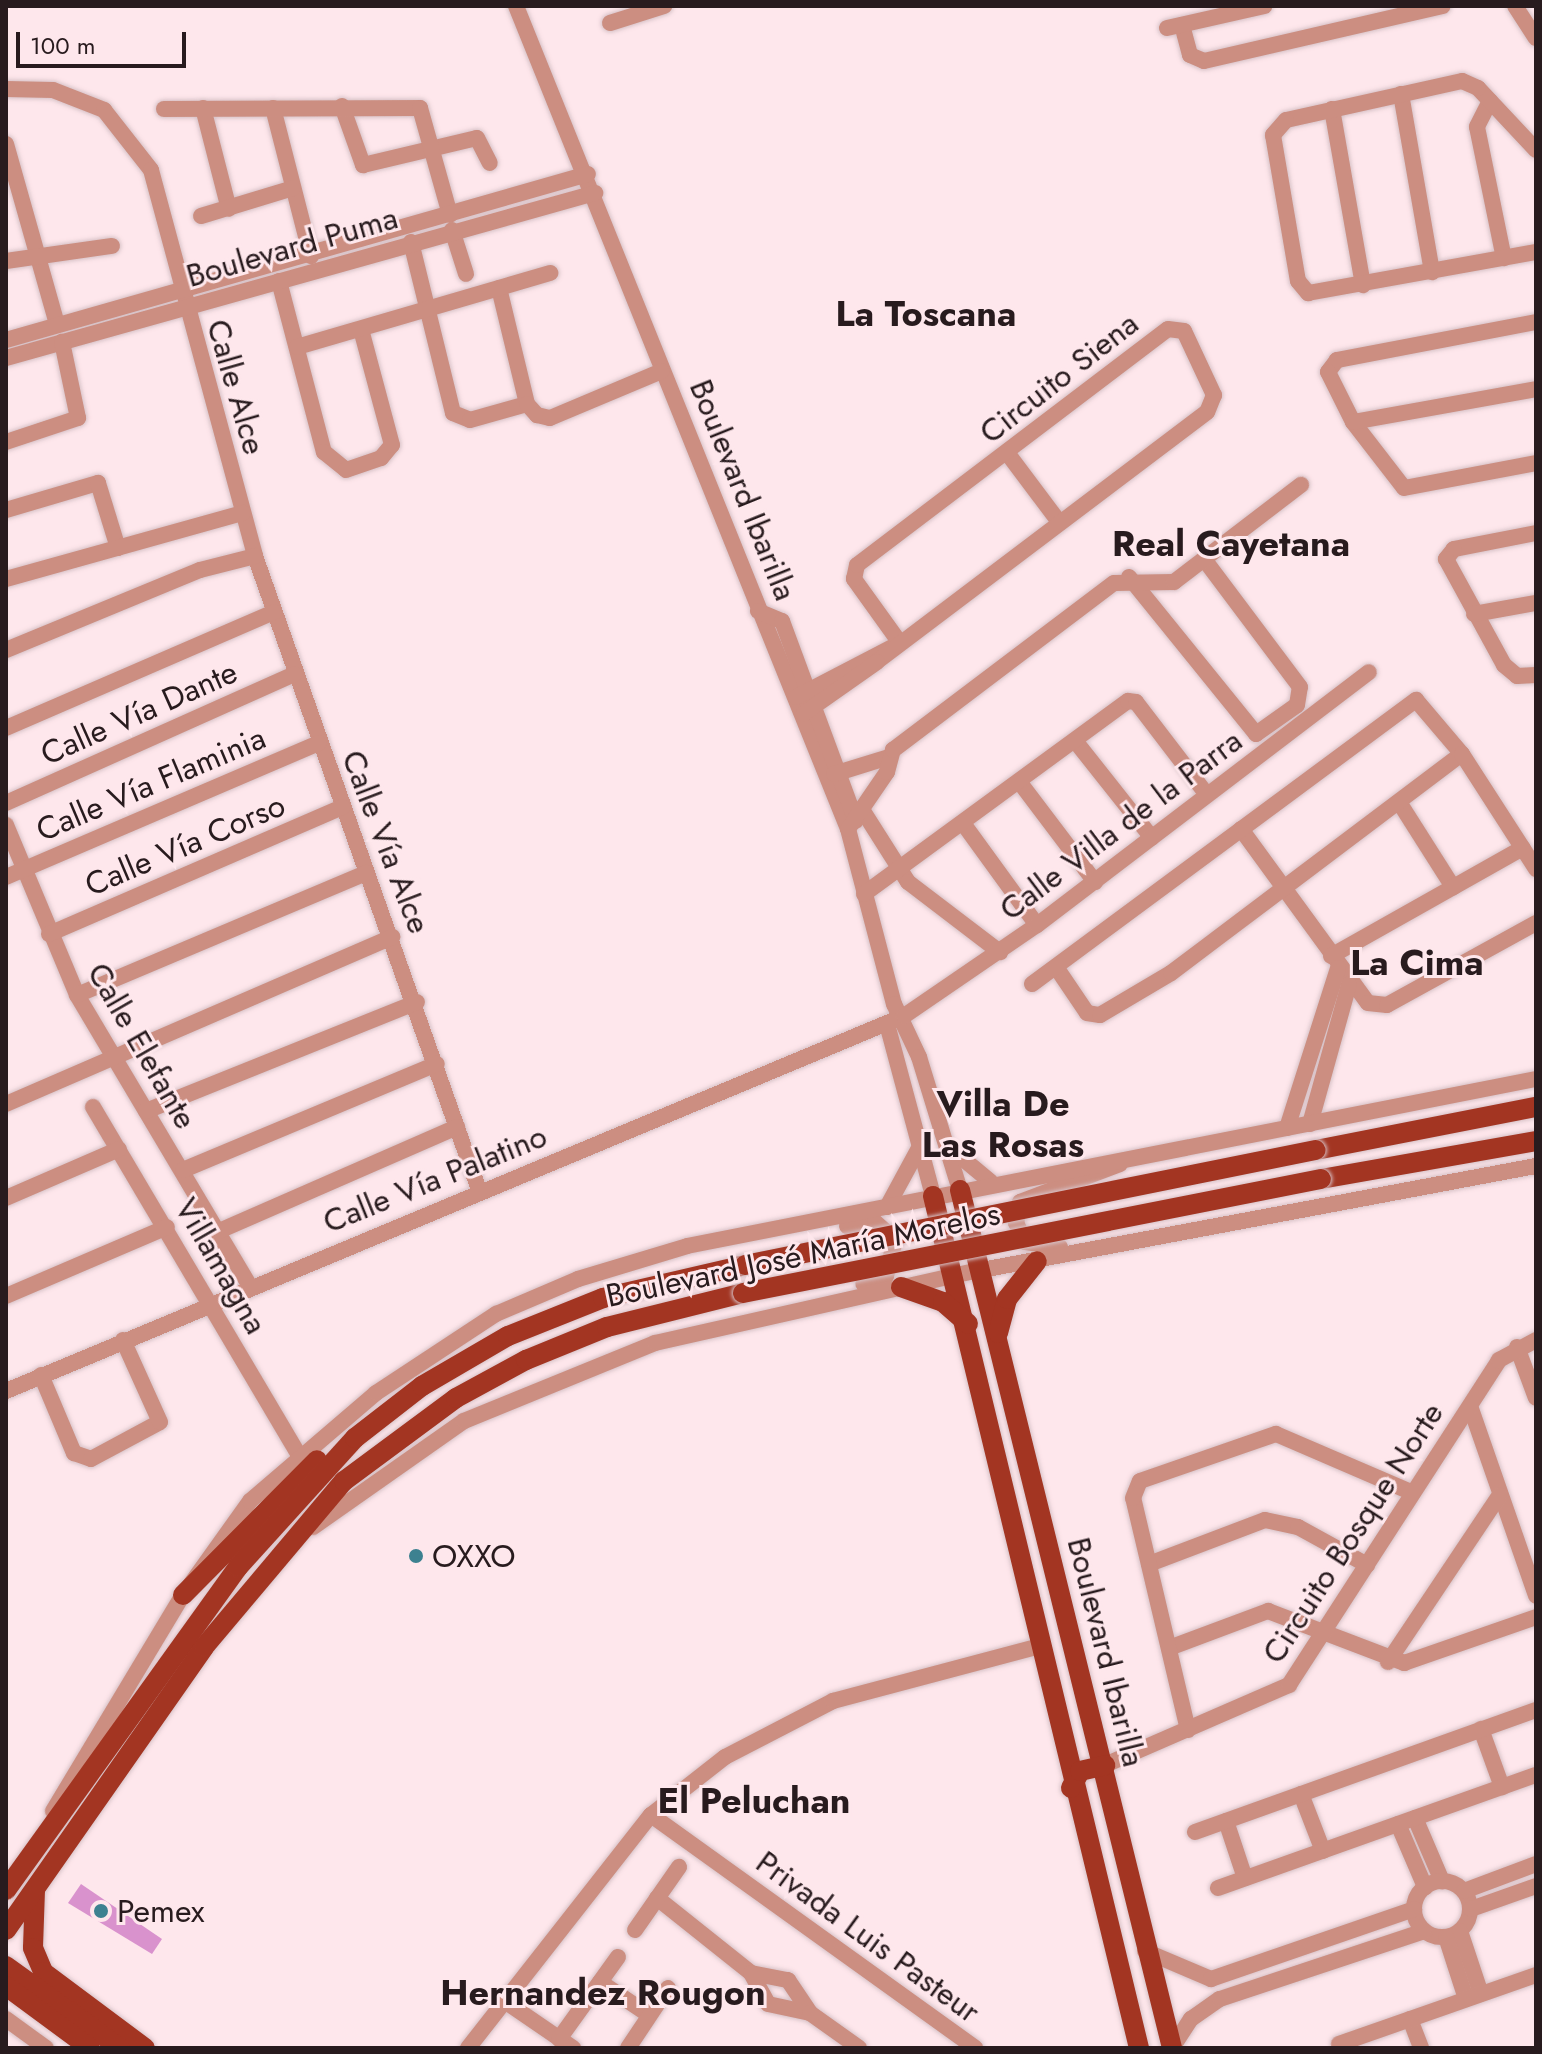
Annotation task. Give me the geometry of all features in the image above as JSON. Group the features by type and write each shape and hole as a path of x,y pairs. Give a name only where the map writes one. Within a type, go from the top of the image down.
{"main road":[{"name":"Boulevard José María Morelos","path":"6,1890 14,1874 238,1567 355,1438 422,1386 508,1336 603,1298 745,1265 1536,1107"},
{"name":"Boulevard José María Morelos","path":"6,1930 281,1548 375,1455 490,1378 607,1327 743,1293 1321,1179 1536,1141"},
{"name":"Boulevard Ibarilla","path":"960,1190 1105,1765 1150,1972 1172,2048"},
{"name":"Boulevard Ibarilla","path":"933,1196 968,1324 1071,1788 1139,2048"},
{"path":"996,1340 1007,1299 1037,1261"},
{"path":"901,1287 943,1302 968,1324"},
{"path":"183,1595 281,1489 355,1438"},
{"path":"1071,1788 1080,1771 1105,1765"},
{"path":"35,1887 33,1948 43,1972 145,2048"},
{"path":"1103,1901 1127,1968 1150,1972"},
{"path":"7,1973 90,2048"},
{"path":"7,1973 120,2048"}],"street":[{"name":"Boulevard Ibarilla","path":"516,6 588,174 662,371 758,611 807,701 856,820"},
{"path":"610,23 632,10 664,6"},
{"path":"1265,6 1175,26 1190,55 1204,61 1443,6"},
{"path":"1515,6 1536,38"},
{"path":"1536,150 1490,101 1462,81 1280,122 1273,130 1298,281 1312,294 1536,252"},
{"name":"Calle Alce","path":"6,89 77,98 132,138 159,191 182,300 243,513"},
{"path":"1401,94 1432,272"},
{"path":"1490,101 1477,127 1504,258"},
{"path":"342,106 359,160 370,167 477,138 490,163"},
{"path":"164,109 416,106 436,148 451,223 466,274"},
{"path":"203,108 229,209"},
{"path":"273,108 311,256"},
{"path":"1332,109 1363,285"},
{"path":"6,144 12,188 37,255 57,324"},
{"name":"Boulevard Puma","path":"6,340 57,324 279,281 411,242 451,223 588,174"},
{"path":"201,216 293,188"},
{"name":"Boulevard Puma","path":"6,358 62,342 311,256 595,193"},
{"path":"411,242 430,309 453,413 461,419 532,409 550,418 662,371"},
{"path":"6,261 112,246"},
{"path":"297,347 550,273"},
{"path":"279,281 324,452 339,468 360,468 392,445 361,329"},
{"path":"499,288 532,409"},
{"path":"1536,322 1337,360 1328,372 1353,422 1397,484 1412,489 1536,463"},
{"name":"Circuito Siena","path":"807,701 900,643 1212,406 1213,391 1184,331 1168,329 1008,454 854,568 854,579 900,643"},
{"path":"6,442 80,413 62,342"},
{"path":"1353,422 1536,389"},
{"path":"1008,454 1059,522"},
{"path":"6,510 98,483 118,548"},
{"path":"1150,604 1174,582 1301,485"},
{"path":"6,579 243,513"},
{"name":"Calle Vía Alce","path":"243,513 318,743 417,1002 479,1190"},
{"path":"1536,533 1454,549 1446,559 1474,614 1517,676 1536,675"},
{"path":"6,650 200,570 255,556"},
{"path":"1129,577 1249,731 1263,731 1297,705 1300,687 1204,559"},
{"path":"835,774 889,757 1129,577 1174,582"},
{"path":"1474,614 1536,603"},
{"path":"6,728 274,612"},
{"name":"Calle Villa de la Parra","path":"887,1024 899,1010 1000,952 1037,925 1369,672"},
{"name":"Calle Vía Dante","path":"6,803 294,674"},
{"path":"1032,984 1411,701 1420,702 1462,754 1536,869"},
{"path":"864,894 900,874 1076,742 1136,702 1207,795"},
{"path":"1076,742 1152,838"},
{"name":"Calle Vía Flaminia","path":"6,877 318,743"},
{"path":"1056,967 1087,1013 1100,1015 1171,973 1462,754"},
{"path":"889,757 856,820 864,894 899,1010 960,1190"},
{"path":"1021,784 1095,882"},
{"path":"1399,802 1453,887"},
{"name":"Calle Vía Corso","path":"49,934 343,807"},
{"path":"856,820 900,874 1000,952"},
{"name":"Calle Elefante","path":"6,825 77,995 250,1286"},
{"path":"965,826 1037,925"},
{"path":"1241,829 1287,886 1349,984 1368,1003 1387,1005 1536,923"},
{"path":"1310,1124 1334,962 1453,887 1523,848"},
{"path":"77,995 366,873"},
{"path":"6,1104 392,937"},
{"path":"1287,1128 1319,1060 1349,984"},
{"path":"146,1111 417,1002"},
{"path":"887,1024 933,1196"},
{"name":"Calle Vía Palatino","path":"6,1391 479,1190 887,1024"},
{"path":"183,1170 437,1064"},
{"name":"Boulevard José María Morelos","path":"14,1874 183,1595 250,1501 298,1453 496,1314 578,1279 687,1246 887,1207 991,1182 1125,1160 1536,1079"},
{"name":"Villamagna","path":"93,1107 167,1227 298,1453"},
{"path":"219,1231 457,1127"},
{"path":"946,1143 991,1182"},
{"path":"887,1207 919,1147"},
{"path":"6,1198 119,1149"},
{"path":"1125,1160 1102,1176 1031,1193 1016,1223 1033,1248 1125,1243"},
{"path":"698,1331 981,1270 1536,1166"},
{"path":"281,1548 464,1421 750,1308 880,1281 892,1268 895,1240 875,1222 724,1250 687,1246"},
{"path":"6,1296 167,1227"},
{"path":"41,1375 74,1453 91,1459 160,1422 123,1340"},
{"name":"Circuito Bosque Norte","path":"1105,1765 1289,1685 1499,1360 1517,1347 1536,1340"},
{"path":"1517,1347 1536,1398"},
{"path":"1470,1406 1536,1596"},
{"path":"1188,1730 1133,1492 1140,1481 1276,1434 1413,1493"},
{"path":"1388,1662 1500,1495"},
{"path":"1149,1564 1265,1520 1298,1527 1367,1565"},
{"path":"1169,1648 1268,1611 1388,1662 1423,1659 1536,1617"},
{"path":"468,2048 651,1815 725,1757 833,1701 1039,1646"},
{"path":"1195,1832 1536,1710"},
{"path":"1481,1729 1502,1787"},
{"path":"1218,1888 1536,1775"},
{"path":"1301,1794 1323,1851"},
{"name":"Privada Luis Pasteur","path":"651,1815 975,2048"},
{"path":"1415,1818 1442,1881 1464,1891 1471,1909"},
{"path":"1226,1821 1245,1878"},
{"path":"1398,1824 1425,1887"},
{"path":"1464,1891 1536,1864"},
{"path":"635,1930 679,1867"},
{"path":"1145,1951 1211,1979 1414,1909 1425,1887 1442,1881"},
{"path":"1453,1934 1471,1909 1536,1886"},
{"path":"657,1898 751,1973 768,2004 810,2013"},
{"path":"1414,1909 1424,1931"},
{"path":"1172,2048 1191,2019 1220,1999 1424,1931 1453,1934"},
{"path":"1453,1934 1474,1997"},
{"path":"503,2000 566,2043 600,1982 618,1957"},
{"path":"751,1973 788,1980 810,2013 859,2048"},
{"path":"1339,2044 1536,1975"},
{"path":"600,1982 649,2015"},
{"path":"628,2048 668,1988"},
{"path":"6,2019 46,2048"},
{"path":"1410,2019 1421,2048"},
{"path":"16,2048 26,2033"}],"building":[{"name":"Pemex","path":"81,1884 162,1939 152,1954 68,1903"}],"place":[{"name":"OXXO","path":"416,1556"},
{"name":"Pemex","path":"101,1911"}],"district":[{"name":"La Toscana","path":"926,314"},
{"name":"Real Cayetana","path":"1231,544"},
{"name":"La Cima","path":"1417,963"},
{"name":"Villa De Las Rosas","path":"1003,1124"},
{"name":"El Peluchan","path":"754,1801"},
{"name":"Hernandez Rougon","path":"603,1993"}]}
